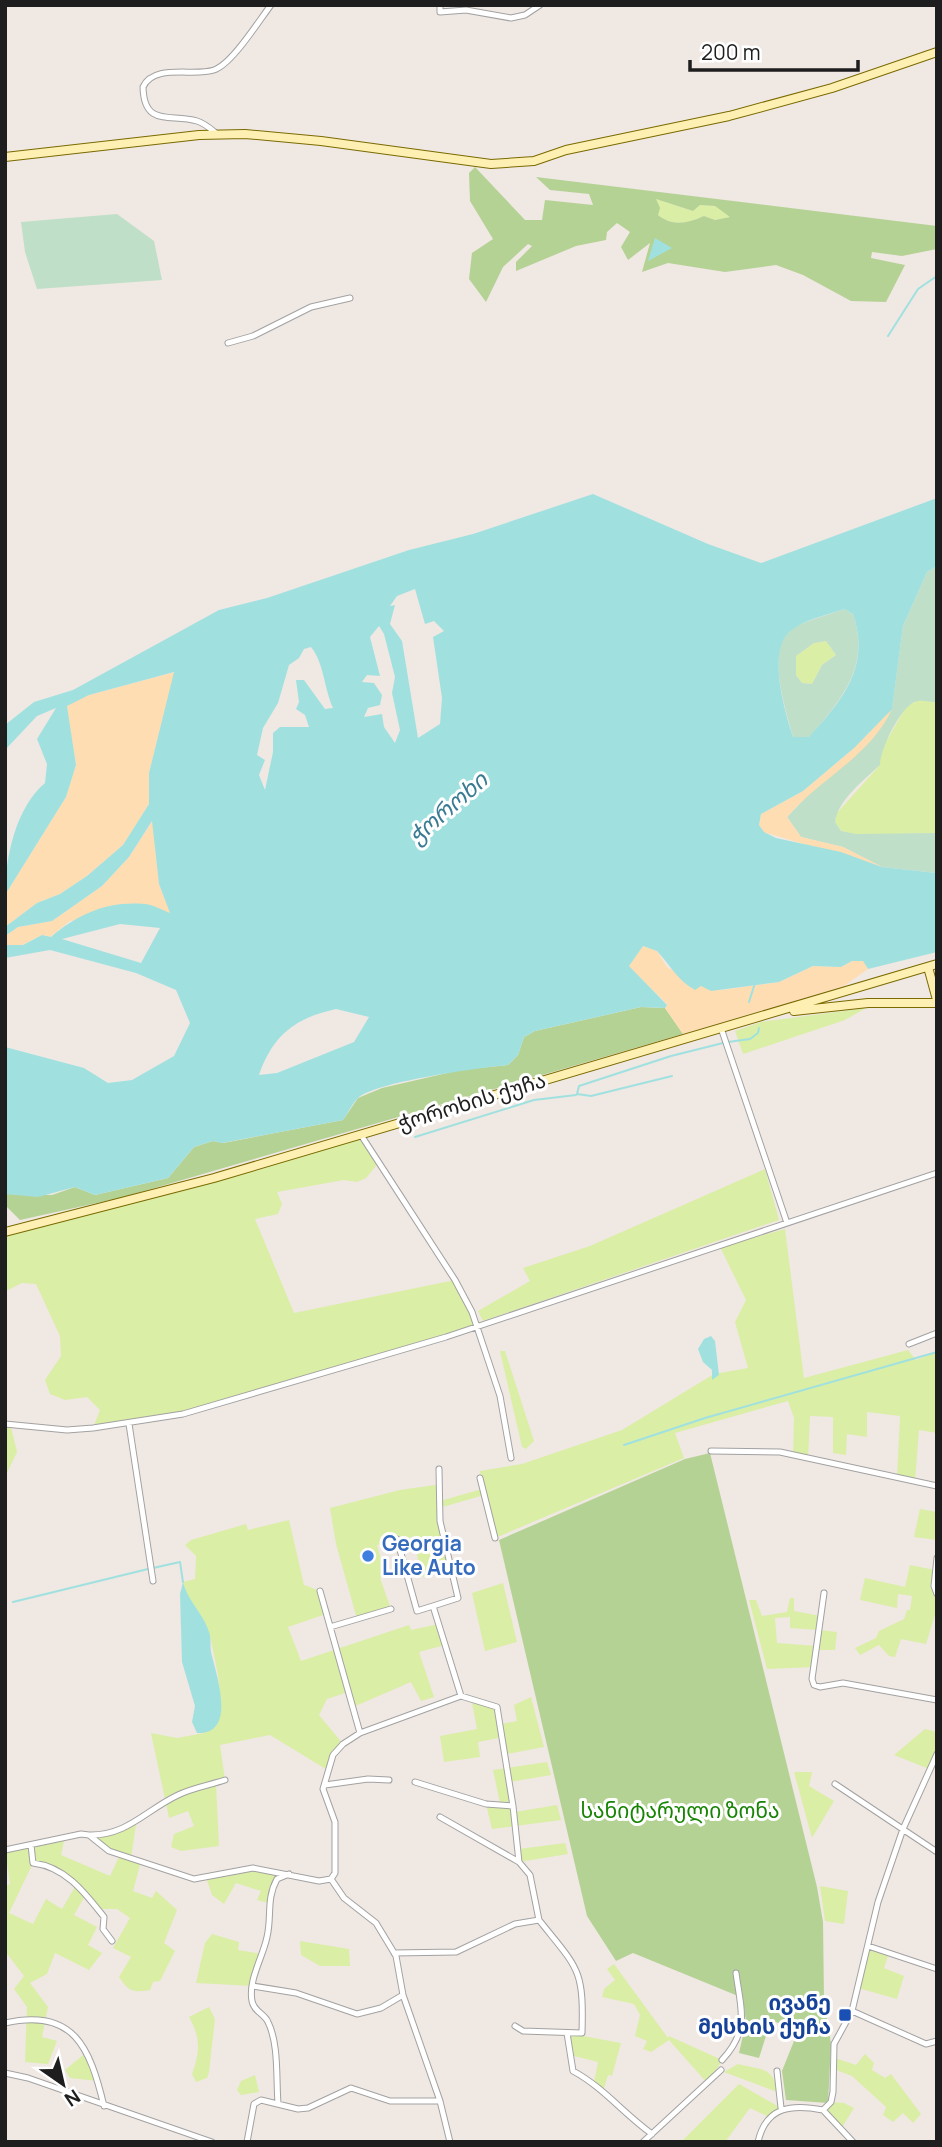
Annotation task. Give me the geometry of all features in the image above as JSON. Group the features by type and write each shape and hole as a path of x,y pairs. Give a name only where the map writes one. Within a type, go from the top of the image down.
{"street":[{"path":"217,134 198,121 160,118 143,100 143,87 150,78 167,73 202,73 224,65 271,5"},
{"path":"440,5 440,12 466,10 511,18 525,15 540,5"},
{"path":"5,157 217,134 321,141 491,164 534,161 566,150 729,116 832,88 937,52"},
{"path":"228,344 253,336 311,307 350,298"},
{"path":"756,1018 868,1003 937,1001 932,966"},
{"name":"ჭოროხის ქუჩა","path":"5,1232 71,1217 361,1135 932,966"},
{"path":"721,1028 787,1223"},
{"path":"361,1135 455,1280 477,1326 500,1396 511,1458"},
{"path":"5,1424 67,1430 130,1424 183,1413 477,1326 937,1173"},
{"path":"909,1344 937,1333"},
{"path":"130,1424 153,1581"},
{"path":"711,1451 780,1452 937,1486"},
{"path":"397,1539 417,1611 458,1598 440,1521 439,1469"},
{"path":"480,1478 495,1538"},
{"path":"937,1558 934,1586 937,1594"},
{"path":"320,1591 360,1732"},
{"path":"824,1593 812,1679 814,1685 820,1687 843,1683 937,1700"},
{"path":"433,1606 461,1696"},
{"path":"330,1627 391,1609"},
{"path":"89,1835 109,1851 194,1879 253,1868 319,1881 331,1879 335,1874 335,1822 323,1792 333,1755 360,1732 461,1696 497,1707 519,1862"},
{"path":"823,2110 831,2102 833,2092 834,2045 852,2011 878,1902 903,1829 937,1754"},
{"path":"325,1785 368,1779 388,1780"},
{"path":"5,1850 65,1836 119,1831 136,1824 178,1795 225,1780"},
{"path":"415,1782 486,1804 513,1806"},
{"path":"835,1784 937,1852"},
{"path":"440,1817 519,1862 530,1875 539,1920 576,1966 582,1982 582,2033 523,2031 515,2026"},
{"path":"31,1845 33,1863 47,1865 61,1872 86,1894 104,1917 103,1928 112,1941"},
{"path":"278,2104 272,2035 267,2020 254,2009 251,1998 268,1935 268,1903 272,1889 277,1879 289,1874"},
{"path":"331,1879 344,1898 376,1923 394,1953 402,1979 403,1995 440,2101 450,2142"},
{"path":"394,1953 456,1952 515,1924 539,1920"},
{"path":"868,1946 937,1969"},
{"path":"722,2060 737,2044 743,2022 736,1973"},
{"path":"253,1986 296,1993 357,2014 381,2008 403,1995"},
{"path":"852,2011 926,2044 937,2041"},
{"path":"5,2023 44,2018 79,2039 94,2065 104,2106"},
{"path":"567,2032 573,2071 594,2082 622,2112 652,2134"},
{"path":"643,2142 722,2070"},
{"path":"777,2071 781,2108"},
{"path":"5,2073 28,2078 212,2142"},
{"path":"247,2142 254,2105 261,2099 308,2108 351,2088 390,2101 440,2101"},
{"path":"758,2142 769,2117 781,2108 801,2106 823,2110 853,2142"}],"green space":[{"path":"475,167 525,220 542,220 545,200 593,205 589,194 550,190 536,177 937,226 937,249 902,256 872,252 871,258 905,265 886,302 851,301 803,275 776,265 725,272 668,263 642,272 650,243 628,260 621,247 630,232 617,223 607,232 606,240 576,246 516,271 516,262 532,246 528,244 503,267 486,302 469,279 472,253 493,239 470,201 469,173","holes":["656,199 693,211 700,205 715,206 730,217 715,220 704,216 686,222 669,221 658,215 660,208"]},
{"path":"656,199 693,211 700,205 715,206 731,217 715,220 704,216 686,222 669,221 658,215"},
{"path":"117,214 154,241 162,280 37,289 25,252 21,222"},
{"path":"937,566 937,702 917,701 903,713 887,740 880,765 846,798 835,822 841,831 856,834 937,833 937,873 882,867 843,847 801,837 787,817 892,708 903,626 927,572"},
{"path":"844,609 853,614 858,633 858,650 850,681 832,710 809,738 793,737 782,696 778,664 784,637 793,628","holes":["826,641 836,655 822,665 812,684 802,683 796,675 796,656 814,643"]},
{"path":"826,641 836,655 822,665 812,684 802,683 796,675 796,656 814,643"},
{"path":"918,700 937,702 937,833 856,835 841,831 835,822 836,814 880,765 880,752 906,707"},
{"path":"641,1007 665,1008 683,1034 124,1197 20,1220 5,1205 5,1194 52,1195 75,1187 95,1195 168,1178 194,1147 213,1141 223,1143 343,1120 358,1098 382,1088 460,1070 508,1065 518,1055 524,1037 535,1031"},
{"path":"866,1008 845,1020 743,1054 735,1031 761,1022"},
{"path":"361,1135 380,1161 366,1178 357,1182 344,1180 277,1192 282,1204 278,1214 255,1219 294,1313 455,1280 477,1326 183,1414 93,1428 100,1410 87,1397 65,1400 50,1394 45,1380 61,1356 60,1336 36,1284 22,1283 6,1291 5,1298 5,1232"},
{"path":"765,1169 779,1220 483,1321 478,1311 530,1281 523,1268 590,1246"},
{"path":"785,1229 804,1378 908,1350 916,1360 937,1352 937,1433 919,1430 915,1481 897,1478 900,1416 867,1412 867,1437 847,1434 846,1455 833,1453 833,1417 810,1416 808,1458 793,1455 794,1418 788,1401 675,1433 684,1458 495,1538 484,1495 439,1508 450,1566 422,1577 413,1537 377,1545 386,1576 380,1578 391,1609 357,1619 336,1544 330,1508 400,1490 435,1485 439,1485 440,1501 482,1489 480,1471 522,1464 622,1430 714,1374 748,1368 735,1322 746,1300 720,1247"},
{"path":"500,1351 505,1351 534,1441 526,1449 522,1447"},
{"path":"10,1423 17,1452 5,1477 5,1424"},
{"name":"სანიტარული ზონა","path":"710,1453 817,1887 823,1922 824,1999 831,2044 828,2103 786,2100 782,2071 798,2031 771,2020 759,2058 739,2053 746,2022 743,1998 633,1953 616,1961 587,1916 499,1540 685,1459"},
{"path":"920,1509 937,1512 937,1540 914,1537"},
{"path":"289,1520 304,1585 320,1591 326,1614 288,1627 301,1661 409,1625 411,1630 439,1624 445,1645 419,1652 434,1697 421,1701 411,1682 353,1707 348,1692 327,1699 319,1715 343,1744 333,1755 329,1771 270,1735 220,1745 225,1780 216,1784 219,1846 181,1851 171,1847 174,1834 194,1826 188,1811 169,1818 151,1733 177,1738 204,1733 221,1704 210,1635 199,1612 188,1600 183,1582 195,1579 196,1556 185,1545 191,1540 246,1524 248,1530"},
{"path":"910,1565 935,1570 937,1608 926,1644 901,1639 895,1657 889,1656 879,1645 860,1655 855,1648 876,1638 879,1631 904,1619 907,1610 910,1610 912,1596 898,1594 897,1608 860,1600 865,1578 905,1587"},
{"path":"503,1583 517,1642 485,1651 472,1593"},
{"path":"790,1598 794,1598 794,1611 821,1616 819,1630 837,1632 835,1650 816,1650 814,1667 767,1669 749,1600 756,1600 762,1616 787,1612","holes":["790,1617 790,1628 818,1630 817,1646 777,1643 775,1618"]},
{"path":"531,1697 544,1747 506,1754 501,1724 517,1721 514,1705"},
{"path":"471,1698 495,1707 499,1738 478,1742 480,1757 444,1762 440,1736 477,1729"},
{"path":"925,1729 937,1732 937,1754 929,1769 894,1755"},
{"path":"547,1762 551,1775 510,1782 515,1812 557,1805 561,1820 492,1829 486,1804 500,1803 493,1770"},
{"path":"794,1772 812,1772 809,1786 834,1801 812,1838"},
{"path":"136,1824 131,1858 141,1861 133,1891 152,1898 156,1891 177,1910 164,1943 175,1951 160,1981 153,1982 150,1990 135,1991 128,1988 119,1977 131,1957 113,1948 130,1918 117,1909 98,1909 86,1894 74,1915 97,1927 88,1945 102,1953 89,1970 55,1953 47,1974 30,1983 48,2007 42,2037 57,2041 48,2064 25,2062 27,2007 14,1989 24,1976 5,1951 5,1886 10,1884 5,1850 65,1836 61,1855 110,1876 120,1855 89,1835 119,1831","holes":["33,1863 61,1872 76,1885 62,1909 46,1899 33,1924 9,1913"]},
{"path":"565,1843 568,1854 519,1862 519,1849"},
{"path":"253,1868 289,1874 277,1879 268,1903 257,1900 261,1891 236,1883 224,1904 212,1895 206,1877"},
{"path":"820,1886 848,1891 844,1924 825,1921"},
{"path":"212,1934 239,1942 238,1950 262,1954 253,1986 196,1983 205,1943"},
{"path":"300,1941 349,1949 350,1966 320,1966 301,1955"},
{"path":"868,1946 889,1953 884,1968 904,1976 897,1999 858,1988"},
{"path":"614,1964 668,2038 669,2036 722,2060 708,2084 669,2040 651,2052 643,2049 647,2041 635,2036 640,2015 634,2004 602,1997 604,1989 615,1980 607,1969"},
{"path":"209,2007 215,2019 209,2072 207,2078 196,2082 192,2074 198,2052 197,2038 189,2017"},
{"path":"567,2033 621,2043 612,2076 608,2075 603,2092 594,2082 598,2062 570,2055"},
{"path":"88,2051 98,2081 70,2078 65,2070"},
{"path":"865,2054 874,2063 872,2070 885,2078 891,2074 921,2114 913,2123 903,2113 893,2122 883,2115 886,2107 852,2076 831,2068 832,2057 856,2065"},
{"path":"738,2064 765,2070 773,2078 777,2092 724,2072"},
{"path":"255,2075 259,2092 241,2095 237,2090 241,2081"},
{"path":"739,2084 781,2108 769,2117 750,2108 725,2142 681,2142"},
{"path":"831,2102 844,2103 854,2108 841,2129 823,2110"}],"sand":[{"path":"175,672 149,773 149,804 123,845 87,876 60,894 37,903 5,927 5,895 66,797 76,765 66,706 89,695"},
{"path":"892,709 871,741 787,817 801,837 843,847 882,867 763,832 759,825 761,814 803,791 854,748"},
{"path":"153,820 159,884 171,914 70,921 50,937 42,935 22,945 5,945 5,936 18,927 52,921 102,886 129,857"},
{"path":"643,946 657,951 667,967 701,986 722,990 779,982 813,966 841,967 852,961 864,961 868,969 844,986 683,1034 665,1008 667,1004 628,966"}],"water":[{"path":"655,238 672,248 648,261"},
{"name":"ჭოროხი","path":"593,494 708,544 761,563 937,498 937,566 927,572 903,626 892,709 854,748 803,791 761,814 759,825 764,832 776,838 841,852 882,867 937,873 937,952 868,969 863,961 852,961 841,967 813,966 779,982 711,991 701,986 695,990 678,977 657,951 643,946 629,966 667,1005 665,1008 641,1007 535,1031 524,1037 518,1055 508,1065 430,1076 370,1091 357,1099 343,1120 222,1143 213,1141 194,1147 168,1178 95,1195 75,1187 38,1197 5,1194 5,1047 84,1068 108,1083 132,1080 174,1056 190,1023 176,990 136,973 50,950 5,958 5,945 23,945 42,935 51,937 72,922 105,907 147,904 170,913 159,884 152,821 129,857 102,886 52,921 18,927 5,936 5,927 37,903 60,894 87,876 123,845 149,804 149,773 174,672 89,695 67,706 76,765 66,797 5,895 7,865 14,834 27,805 45,783 47,764 37,739 56,708 37,716 5,750 5,725 34,702 73,690 219,610 267,598 409,550 473,534","holes":["415,589 425,624 434,621 444,631 433,637 442,698 440,724 418,738 402,641 390,624 395,605 390,606 397,596","844,609 853,614 858,633 858,650 850,682 832,710 809,737 793,737 782,696 780,650 785,637 805,623","379,626 384,634 395,677 392,693 400,730 395,743 384,727 382,714 364,717 368,708 380,705 382,695 374,683 362,682 367,675 380,676 370,637","311,647 315,653 333,708 325,709 304,680 296,680 299,702 296,709 305,715 309,727 280,727 273,733 273,752 265,790 259,775 265,760 257,755 263,728 278,703 289,665 299,658 304,649","120,924 160,928 141,963 62,939","336,1009 369,1017 354,1042 277,1073 259,1075 271,1049 279,1039 287,1030 309,1017"]},
{"path":"711,1336 715,1341 719,1375 712,1380 712,1370 703,1362 698,1349 704,1339"},
{"path":"183,1582 210,1635 211,1652 220,1688 221,1714 217,1724 210,1731 197,1733 192,1722 195,1706 182,1662 180,1594"}],"waterway":[{"path":"888,336 918,289 937,276"},
{"path":"749,1002 755,983"},
{"path":"728,1042 750,1039 758,1033 759,1028"},
{"path":"672,1076 591,1096 577,1094 579,1086 671,1056 723,1043"},
{"path":"415,1137 534,1100 576,1095"},
{"path":"624,1445 705,1418 937,1352"},
{"path":"153,1568 180,1562 183,1582"},
{"path":"13,1602 148,1569"}],"place":[{"name":"Georgia Like Auto","path":"368,1556"},
{"name":"ივანე მესხის ქუჩა","path":"845,2015"}]}
